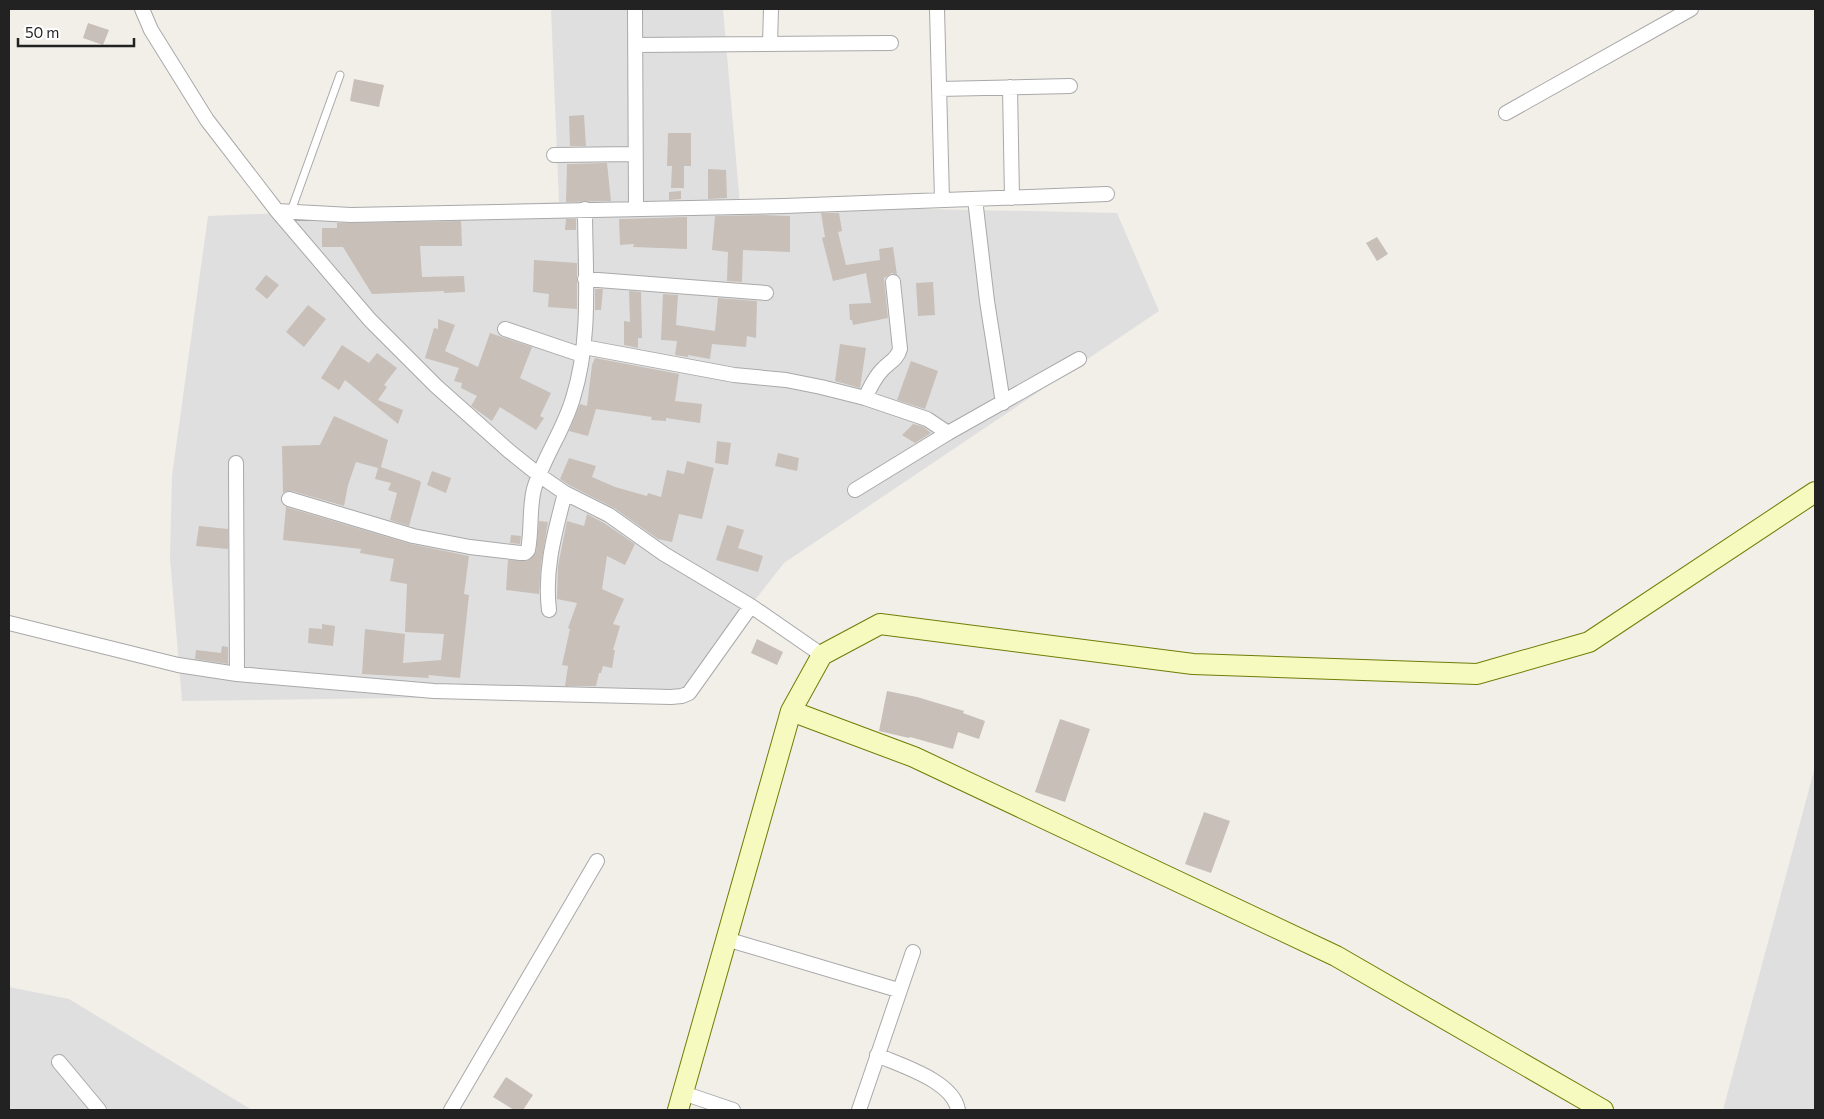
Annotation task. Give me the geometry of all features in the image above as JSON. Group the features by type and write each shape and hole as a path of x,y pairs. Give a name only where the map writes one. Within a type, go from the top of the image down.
{"street":[{"path":"142,9 151,30 208,120 284,211 370,320 436,386 539,475 565,493 609,515 664,554 751,606 822,655"},
{"path":"636,9 636,208"},
{"path":"770,44 771,9"},
{"path":"937,9 942,200"},
{"path":"1506,113 1691,9"},
{"path":"635,45 891,43"},
{"path":"939,89 1070,86"},
{"path":"1010,87 1012,198"},
{"path":"554,155 635,154"},
{"path":"284,211 351,215 784,206 1107,194"},
{"path":"976,199 987,301 1003,403"},
{"path":"288,499 413,536 470,547 525,553 528,550 529,544 534,491 539,475 574,398 583,351 586,279 585,209"},
{"path":"586,279 766,293"},
{"path":"866,398 872,384 883,368 898,356 900,349 893,282"},
{"path":"505,329 583,351 734,375 786,380 866,398 927,419 948,433"},
{"path":"855,490 948,433 1079,358"},
{"path":"236,463 238,674"},
{"path":"733,1110 680,1102 791,711 822,655 880,624 1193,664 1477,674 1589,642 1815,492"},
{"path":"549,610 547,592 550,555 565,493"},
{"path":"9,623 178,665 238,674 434,690 560,695 682,696 689,693 696,684 751,606"},
{"path":"791,711 914,757 1336,956 1603,1110"},
{"path":"452,1110 597,861"},
{"path":"726,939 898,990"},
{"path":"859,1110 898,990 913,952"},
{"path":"877,1056 938,1083 951,1094 958,1110"},
{"path":"59,1062 99,1110"}],"lane":[{"path":"284,211 340,75"}],"shaded area":[{"path":"551,9 723,9 740,205 1117,213 1159,311 784,563 681,694 182,701 170,558 172,476 208,216 559,202"},
{"path":"1815,767 1815,1110 1723,1110"},
{"path":"9,987 69,999 252,1110 9,1110"}],"building":[{"path":"88,23 109,30 103,45 83,38"},
{"path":"354,79 384,85 379,107 350,101"},
{"path":"584,115 586,146 570,146 569,116"},
{"path":"668,133 691,133 691,166 684,166 684,188 671,188 672,166 667,166"},
{"path":"607,163 611,201 566,202 567,164"},
{"path":"708,169 726,170 727,198 708,199"},
{"path":"681,191 681,199 669,200 669,192"},
{"path":"821,213 839,213 842,231 838,232 846,265 880,260 879,249 893,247 897,275 892,273 884,278 888,318 853,325 852,320 850,320 849,304 871,303 866,273 833,281 822,238 825,237"},
{"path":"715,216 790,216 790,252 743,250 742,282 727,281 728,252 712,250"},
{"path":"687,217 687,249 633,247 634,244 620,245 619,219"},
{"path":"566,219 576,219 576,230 565,230"},
{"path":"461,221 462,246 420,246 422,277 464,276 465,292 372,294 343,247 322,247 322,228 337,228 337,223"},
{"path":"1377,237 1388,254 1377,261 1366,243"},
{"path":"534,260 577,263 577,309 548,307 549,294 533,292"},
{"path":"266,275 279,285 267,299 255,289"},
{"path":"933,282 935,315 918,316 916,283"},
{"path":"595,289 603,289 601,310 595,310"},
{"path":"629,291 641,292 642,338 638,338 638,348 624,345 624,321 630,322"},
{"path":"663,294 678,295 676,325 715,331 718,298 757,301 756,338 747,336 746,347 712,344 710,359 675,355 677,341 661,340"},
{"path":"308,305 326,319 304,347 286,332"},
{"path":"438,319 455,325 445,351 478,367 490,333 532,347 520,378 551,393 540,416 544,418 536,430 500,407 492,421 471,406 477,396 461,388 462,383 454,381 459,368 425,358 434,328 438,329"},
{"path":"840,344 866,348 860,388 835,381"},
{"path":"342,345 369,363 377,353 397,368 384,385 387,387 378,400 403,410 398,424 345,380 339,390 321,378"},
{"path":"595,358 679,374 675,401 702,404 700,423 666,418 666,421 651,420 652,417 596,409 588,436 569,431 580,404 587,406 592,365"},
{"path":"911,361 938,371 925,409 897,400"},
{"path":"334,416 388,440 381,467 420,481 409,526 390,520 397,493 388,490 391,483 375,479 378,468 356,462 348,485 344,506 292,491 283,493 282,446 320,445"},
{"path":"913,424 922,426 931,433 915,443 902,435"},
{"path":"717,441 731,443 728,465 715,463"},
{"path":"778,453 799,458 797,471 775,466"},
{"path":"569,458 596,466 592,477 615,487 647,496 648,493 661,497 667,470 684,474 687,461 714,468 702,519 679,514 672,542 658,539 614,508 560,479"},
{"path":"432,471 451,478 446,493 427,485"},
{"path":"286,507 411,544 469,556 464,594 469,595 460,678 428,675 429,678 362,674 365,629 405,634 403,663 441,660 444,634 405,632 407,584 390,581 394,559 360,553 361,549 283,540"},
{"path":"587,514 635,544 625,565 607,556 602,589 624,599 613,624 620,626 613,650 615,650 612,668 603,666 596,686 565,686 568,666 562,665 570,629 568,628 577,603 557,599 558,566 567,521 584,526"},
{"path":"539,521 548,522 541,564 539,594 506,590 508,560 528,561 536,552"},
{"path":"727,525 744,530 738,548 763,556 758,572 716,560"},
{"path":"199,526 228,529 228,549 196,546"},
{"path":"511,535 521,536 520,544 510,543"},
{"path":"322,624 335,626 333,646 308,643 309,628 322,629"},
{"path":"757,639 783,652 777,665 751,653"},
{"path":"222,646 228,647 228,664 195,659 196,650 221,653"},
{"path":"887,691 917,697 964,711 963,713 985,721 979,739 958,732 953,749 879,731"},
{"path":"1060,719 1090,729 1065,802 1035,792"},
{"path":"1204,812 1230,821 1211,873 1185,864"},
{"path":"506,1077 533,1095 523,1110 514,1110 493,1097"}]}
